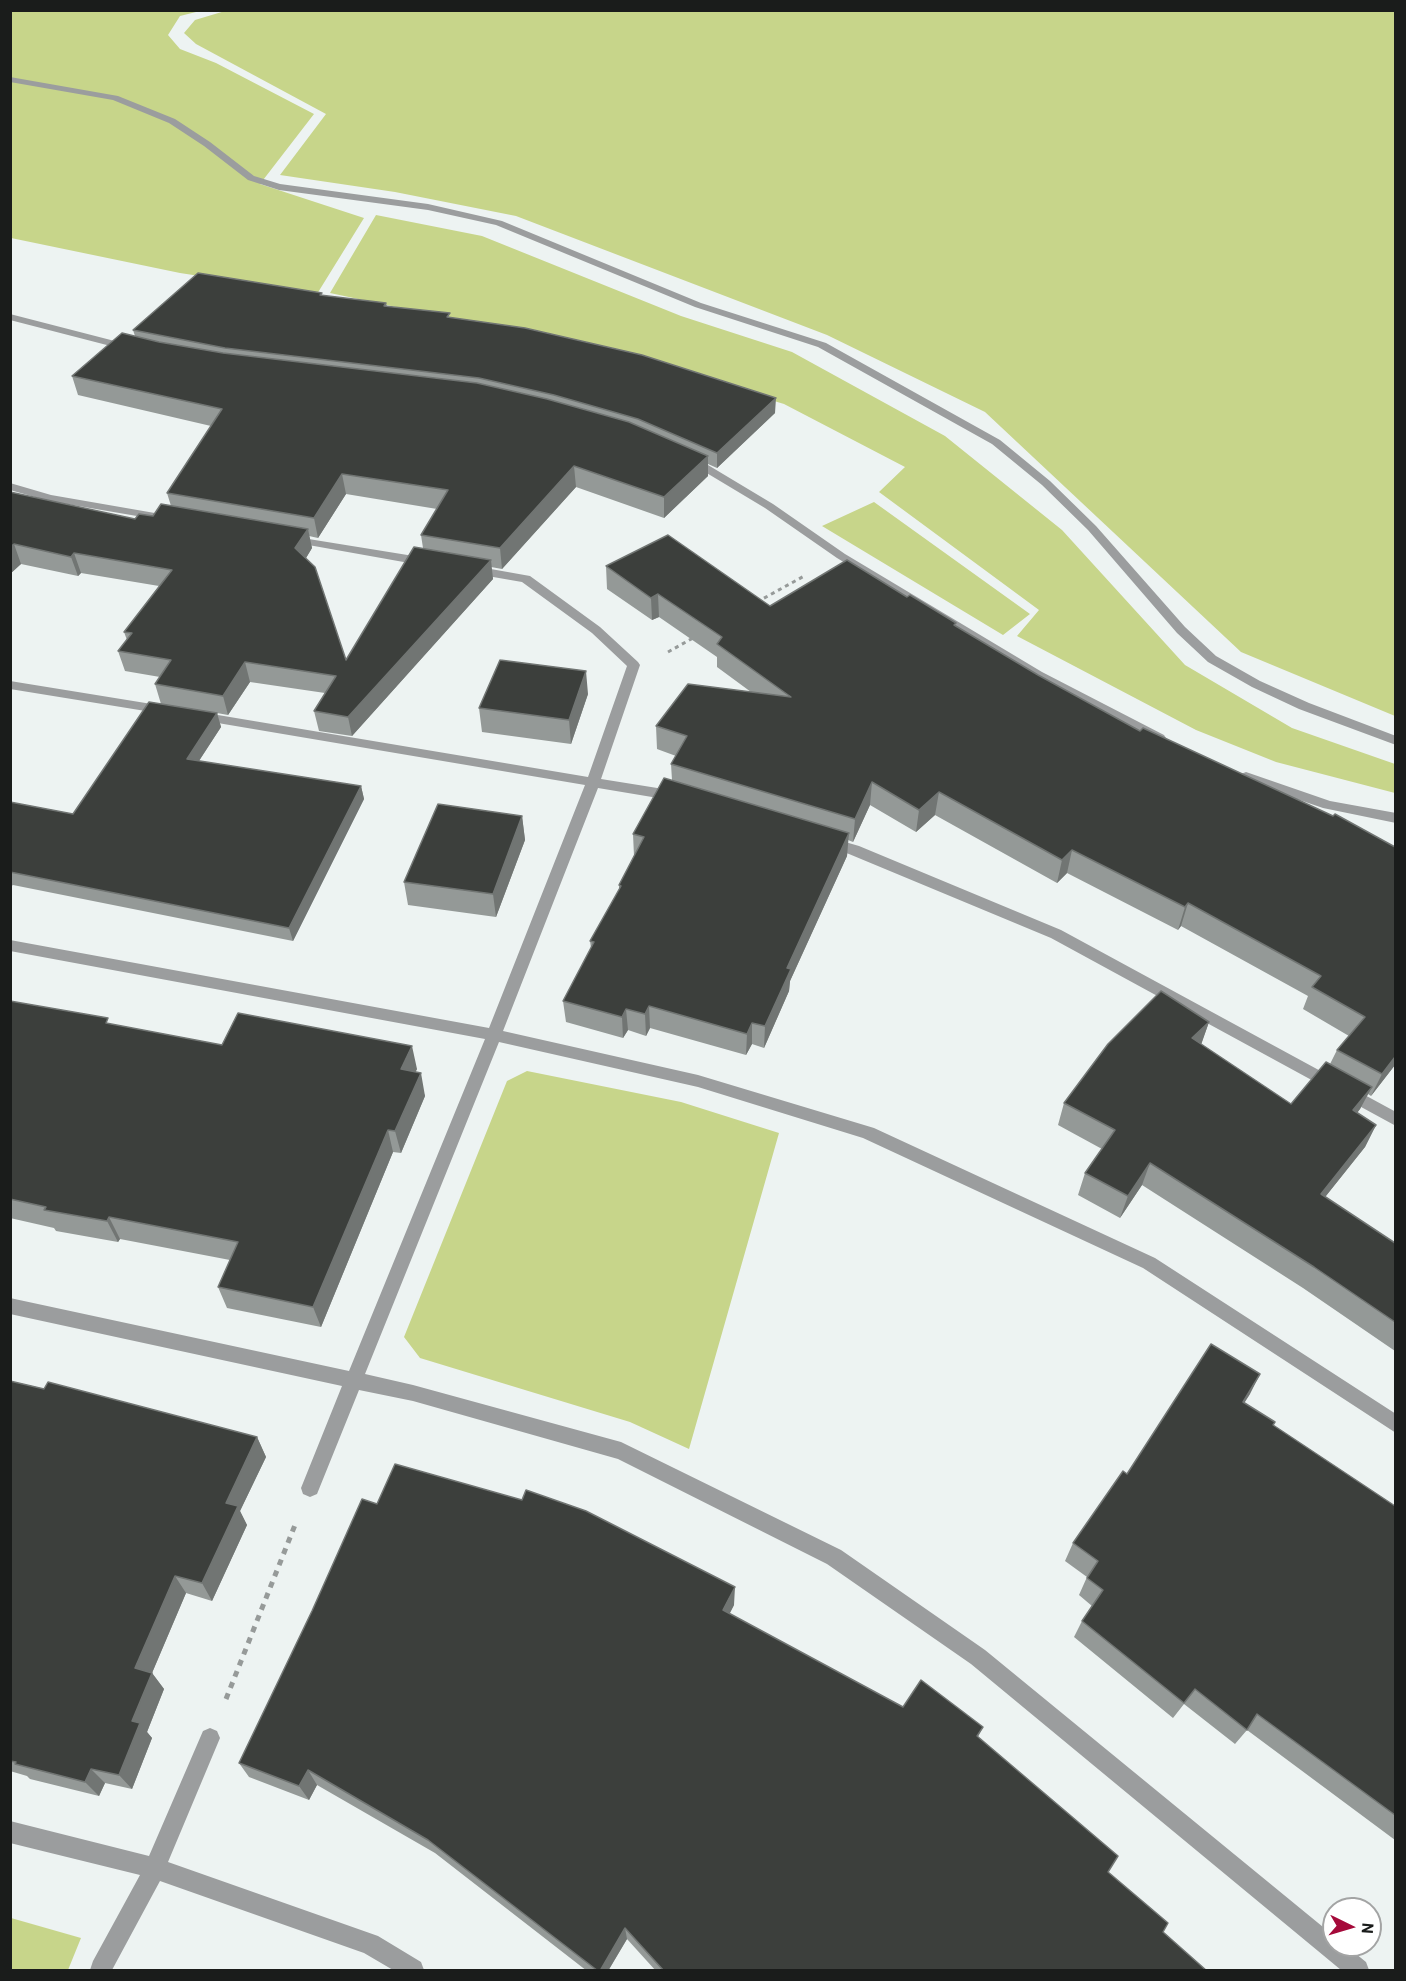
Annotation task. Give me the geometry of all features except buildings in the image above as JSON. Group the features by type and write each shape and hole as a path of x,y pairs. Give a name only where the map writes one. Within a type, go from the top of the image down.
{"street":[{"path":"10,80 115,98 172,121 207,144 251,178 279,187 428,207 499,223 698,305 822,345 996,442 1046,483 1092,528 1181,630 1212,659 1256,684 1304,706 1395,741"},
{"path":"10,317 142,351"},
{"path":"674,455 704,467 841,556 1038,675 1174,746"},
{"path":"10,486 49,498 189,522"},
{"path":"282,538 433,563"},
{"path":"310,1488 494,1035 593,783 634,665 596,630 526,579 456,567"},
{"path":"10,684 593,783 664,792 686,799"},
{"path":"1237,774 1328,805 1395,818"},
{"path":"809,836 854,850 1056,934 1395,1120"},
{"path":"10,945 494,1035 698,1081 868,1133 1149,1263 1395,1425"},
{"path":"10,1305 413,1393 621,1451 834,1557 978,1657 1358,1971"},
{"path":"100,1969 155,1868 210,1738"},
{"path":"10,1832 155,1868 370,1944 413,1971"}],"path":[{"path":"747,608 807,574"},
{"path":"667,652 697,636"},
{"path":"210,1738 310,1488"}],"green space":[{"path":"10,11 200,11 180,16 168,35 180,49 216,63 314,114 260,184 364,218 317,294 180,273 11,238"},
{"path":"225,11 1395,11 1395,716 1241,652 985,412 827,335 516,216 395,192 280,175 326,114 196,44 184,33 195,20"},
{"path":"376,215 482,236 681,316 792,352 945,436 1062,530 1185,665 1292,728 1395,764 1395,793 1276,762 1196,730 1017,636 1039,610 879,492 905,467 784,404 622,355 330,293"},
{"path":"874,502 1030,614 1003,635 822,526"},
{"path":"527,1071 681,1102 779,1133 689,1449 630,1422 420,1358 404,1337 507,1081"},
{"path":"11,1918 81,1938 68,1970 11,1970"}]}
